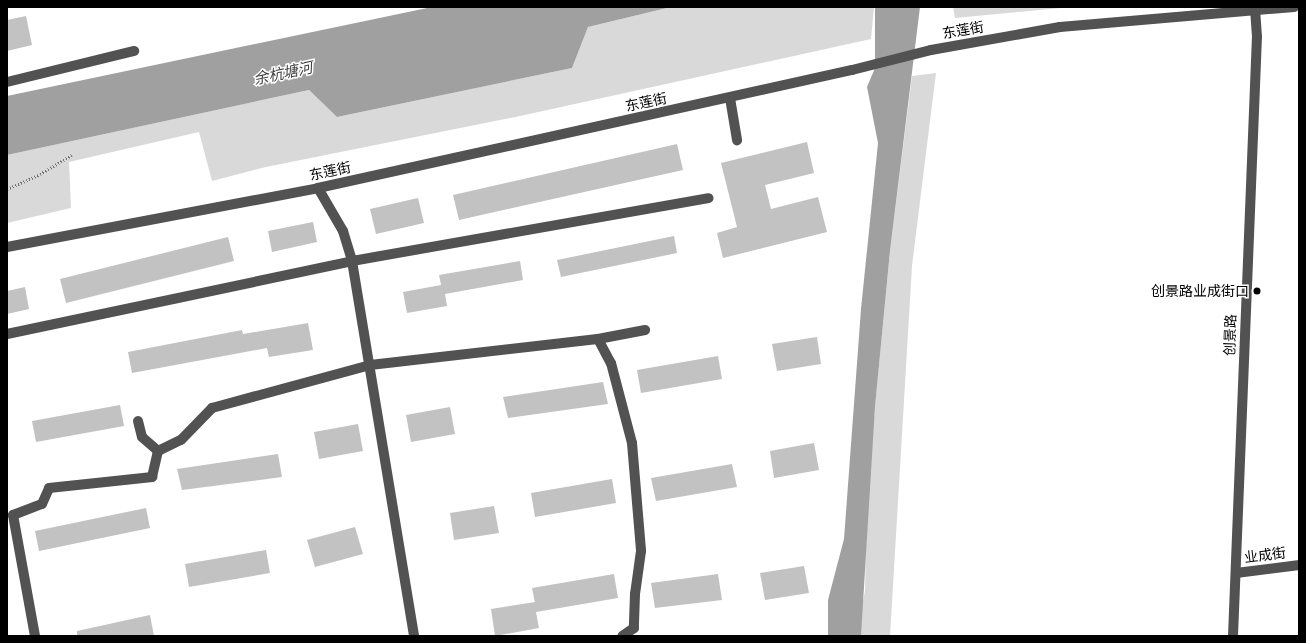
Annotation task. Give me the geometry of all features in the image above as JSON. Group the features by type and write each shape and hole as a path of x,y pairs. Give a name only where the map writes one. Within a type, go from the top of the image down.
{"street":[{"name":"东莲街","path":"7,247 318,188 730,98 931,50 1060,28 1294,7"},
{"name":"创景路","path":"1233,636 1257,37 1255,11"},
{"path":"7,82 134,51"},
{"path":"730,98 737,140"},
{"path":"318,188 343,231 352,261 414,636"},
{"path":"7,334 352,261 708,198"},
{"path":"158,451 180,440 212,408 370,364 598,339 645,330"},
{"path":"598,339 611,363 632,443 641,551 635,594 634,628 622,636"},
{"path":"138,421 142,437 158,451"},
{"path":"35,636 29,590 13,515 42,504 49,488 152,477 158,451"},
{"name":"业成街","path":"1236,573 1299,565"}],"path":[{"path":"7,189 40,174 72,155"}],"shaded area":[{"path":"671,7 874,7 871,39 520,116 266,167 212,181 199,132 69,162 71,208 7,223 7,155 309,90 337,117 572,68 588,27"},
{"path":"953,7 1072,7 955,18"},
{"path":"936,73 912,266 890,636 861,636 860,617 865,591 867,507 875,407 890,251 912,76"}],"water":[{"name":"余杭塘河","path":"432,7 671,7 588,27 572,68 337,117 309,90 7,155 7,96"},
{"path":"875,7 920,7 890,251 875,407 861,636 828,636 828,600 844,539 861,309 878,143 867,87 875,68"}],"building":[{"path":"26,16 32,45 7,51 7,20"},
{"path":"807,142 814,173 765,185 771,209 818,197 827,232 723,258 717,233 737,227 721,163"},
{"path":"677,144 683,170 459,220 453,195"},
{"path":"418,198 424,223 376,234 370,209"},
{"path":"313,222 317,242 272,252 268,231"},
{"path":"674,236 677,253 561,277 557,260"},
{"path":"228,237 234,261 66,303 60,279"},
{"path":"520,261 523,280 445,294 447,306 407,313 403,292 441,285 439,275"},
{"path":"25,287 29,309 7,314 7,291"},
{"path":"308,323 313,350 269,357 267,348 132,373 128,352 242,330 243,334"},
{"path":"817,337 821,364 777,371 772,344"},
{"path":"718,356 722,379 641,393 637,370"},
{"path":"603,382 608,404 508,418 503,397"},
{"path":"120,405 124,426 36,442 32,421"},
{"path":"450,407 455,434 411,442 406,415"},
{"path":"358,424 363,451 319,459 314,432"},
{"path":"814,443 819,470 774,478 770,451"},
{"path":"278,454 282,477 182,490 177,469"},
{"path":"732,464 737,487 656,501 651,478"},
{"path":"612,479 616,503 535,517 531,493"},
{"path":"494,506 499,533 454,540 450,513"},
{"path":"146,508 150,528 39,551 35,531"},
{"path":"355,527 363,554 315,567 307,540"},
{"path":"266,550 270,573 189,587 185,564"},
{"path":"804,566 809,593 765,600 760,573"},
{"path":"614,574 618,598 536,612 539,628 495,636 491,609 535,602 532,588"},
{"path":"718,574 722,600 655,608 651,583"},
{"path":"150,615 154,636 77,636 77,631"}],"place":[{"name":"创景路业成街口","path":"1257,291"}]}
